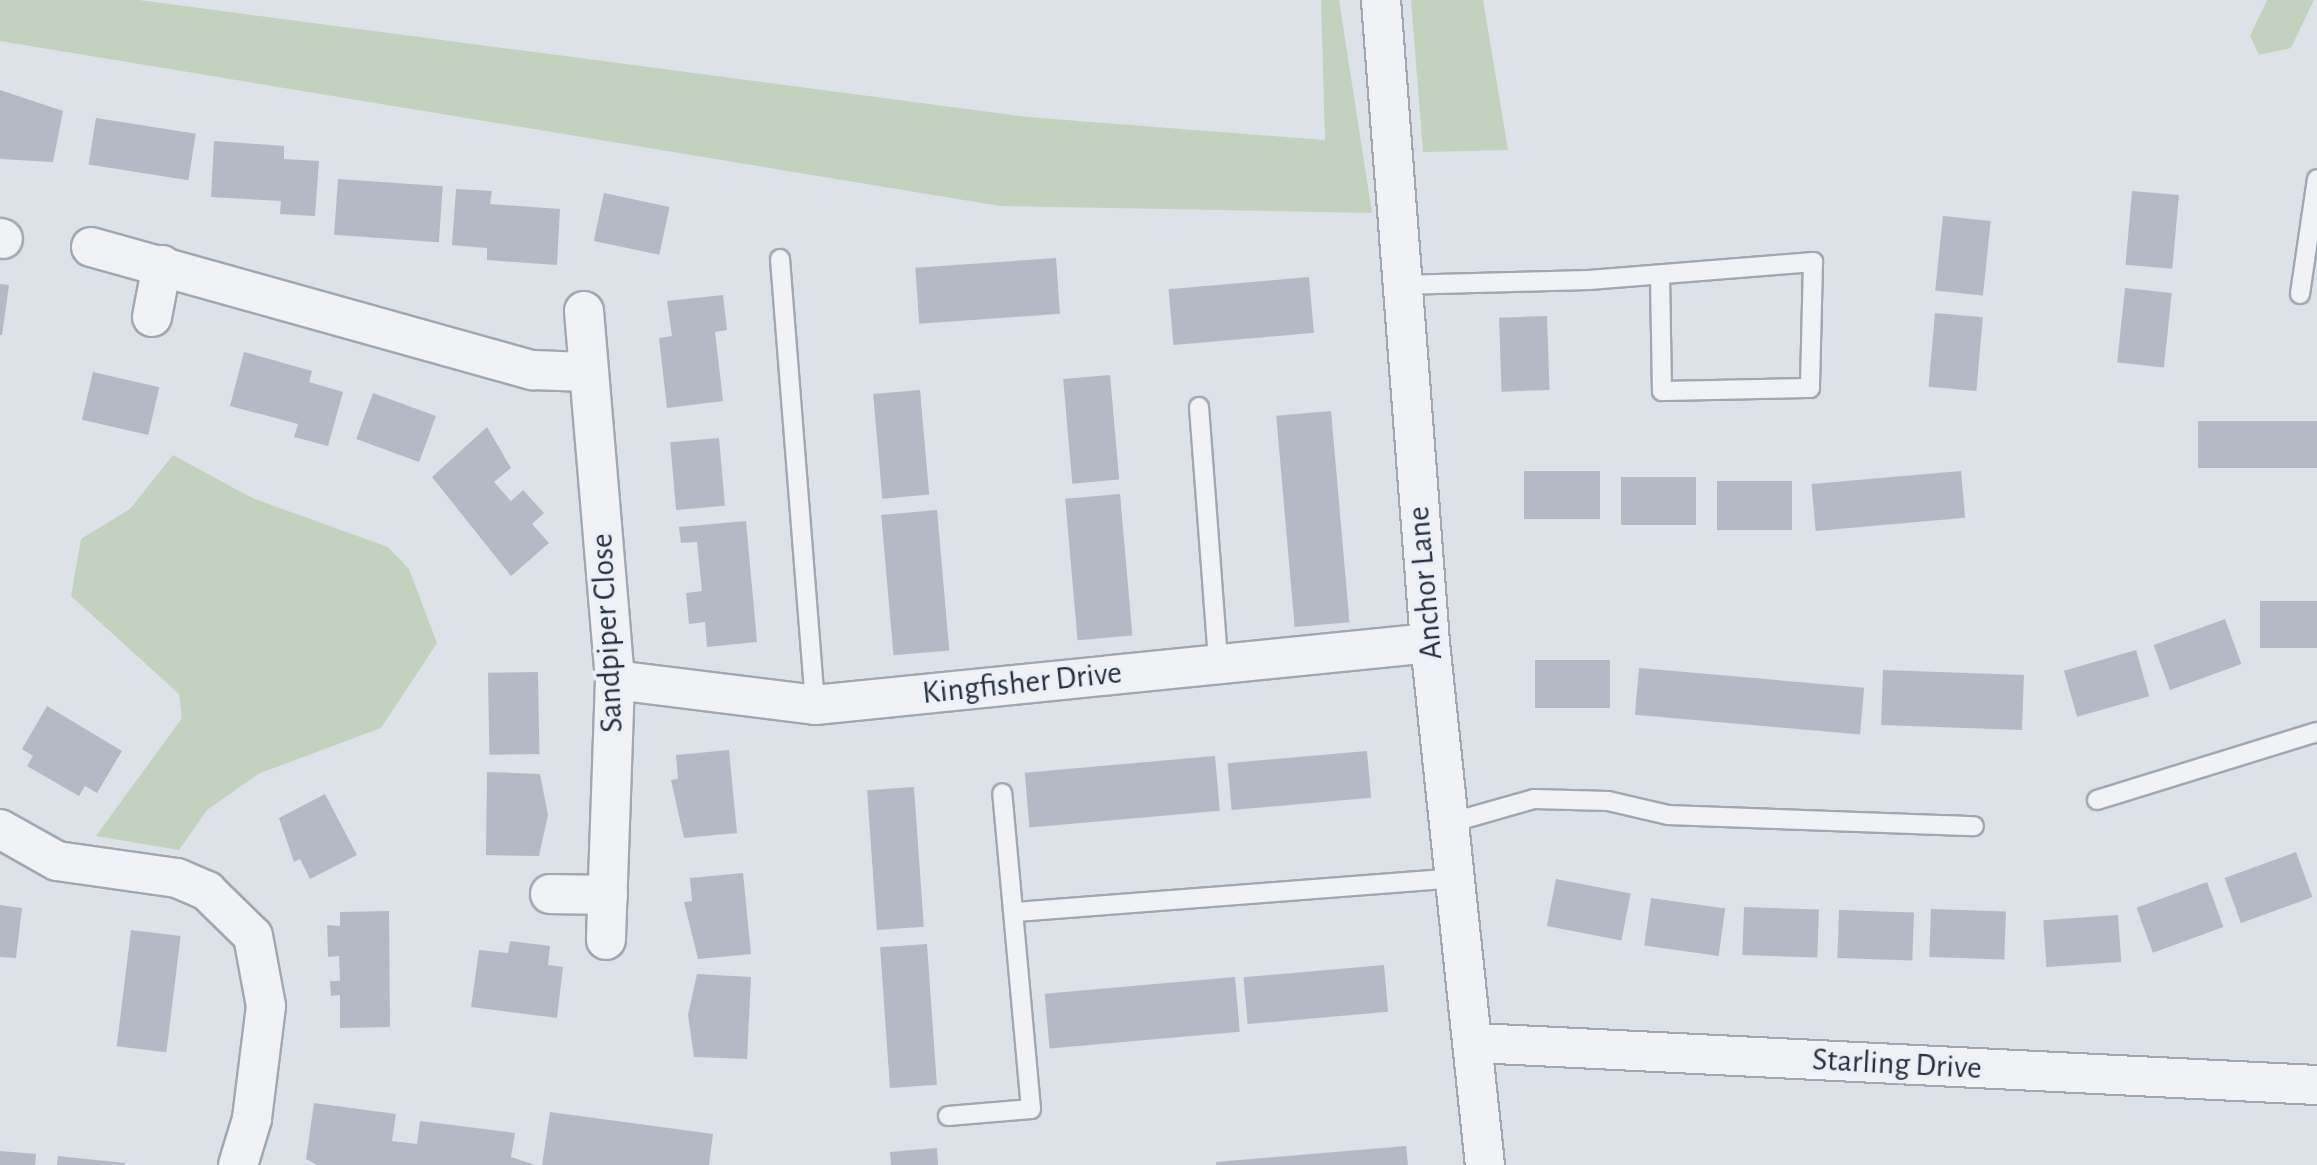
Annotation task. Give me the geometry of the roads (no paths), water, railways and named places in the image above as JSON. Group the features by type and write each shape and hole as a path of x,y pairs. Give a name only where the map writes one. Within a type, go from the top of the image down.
{"street":[{"name":"Anchor Lane","path":"1381,0 1399,285 1446,824 1476,1043 1485,1165"},
{"path":"91,247 533,370 587,372"},
{"path":"152,317 162,265"},
{"name":"Sandpiper Close","path":"584,311 615,680 606,940"},
{"name":"Kingfisher Drive","path":"615,680 815,705 1430,643"},
{"path":"0,829 57,861 177,878 207,891 253,936 266,1006 252,1119 238,1165"},
{"path":"550,894 608,895"},
{"name":"Starling Drive","path":"1476,1043 2317,1085"}],"lane":[{"path":"2300,294 2317,179"},
{"path":"780,259 815,705"},
{"path":"1399,285 1660,275 1813,262 1810,388 1662,391 1660,275"},
{"path":"1199,407 1218,662"},
{"path":"2097,800 2317,732"},
{"path":"948,1116 1031,1109 1002,793"},
{"path":"1446,824 1534,799 1608,801 1668,815 1974,826"},
{"path":"1015,912 1452,878"}]}
